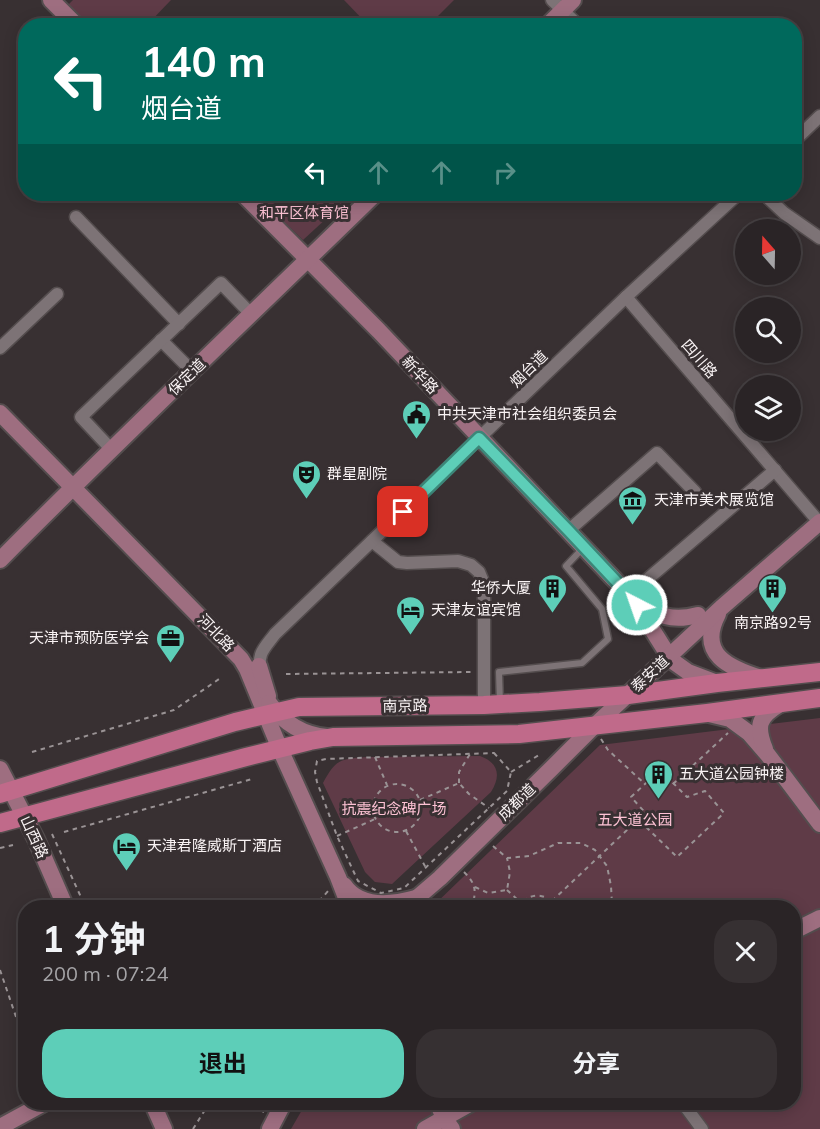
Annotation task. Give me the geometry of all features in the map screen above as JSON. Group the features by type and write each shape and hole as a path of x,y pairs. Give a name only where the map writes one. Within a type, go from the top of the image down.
{"main road":[{"name":"南京路","path":"6,792 235,722 298,707 492,705 627,695 820,672"},
{"name":"南京路","path":"0,823 310,741 333,737 519,734 593,727 820,698"}],"street":[{"path":"51,0 69,18"},
{"path":"552,18 562,3 573,18"},
{"path":"802,133 820,116"},
{"name":"新华路","path":"250,201 386,339 629,595 663,648 678,666 717,683"},
{"name":"保定道","path":"0,560 111,449 368,201"},
{"name":"烟台道","path":"253,668 261,651 275,634 626,297 730,201"},
{"path":"771,201 784,213 820,238"},
{"path":"76,218 179,324"},
{"path":"111,449 81,417 161,340 221,283 252,315"},
{"path":"0,348 57,294"},
{"name":"四川路","path":"626,297 818,517"},
{"path":"161,340 193,372"},
{"name":"河北路","path":"0,413 253,668 271,714 280,749 334,884 345,900"},
{"path":"568,530 657,453 695,492"},
{"path":"698,615 686,619 666,617 629,595 775,470"},
{"name":"泰安道","path":"663,648 721,608 818,517"},
{"name":"泰安道","path":"627,695 663,648 698,615 818,517"},
{"path":"372,541 398,562 458,561 471,565 479,572 484,584 484,672 492,705"},
{"path":"721,608 711,633 718,656 733,668 762,679"},
{"path":"627,695 654,652 656,644 663,648"},
{"path":"253,668 271,714 307,734 333,737"},
{"name":"成都道","path":"414,900 627,695"},
{"path":"768,755 761,739 760,724 766,713 780,704"},
{"path":"707,713 723,716 748,733 768,755 820,824"},
{"name":"山西路","path":"0,769 6,792 25,817 63,900"},
{"path":"334,884 362,900"},
{"path":"801,928 820,918"},
{"path":"11,1125 34,1110"},
{"path":"156,1110 164,1129"},
{"path":"273,1124 280,1110"},
{"path":"425,1129 458,1110"},
{"path":"688,1110 702,1129"}],"lane":[{"path":"492,705 499,672 582,663 608,639 602,609 566,566 584,547"}],"path":[{"path":"286,674 484,672"},
{"path":"32,752 174,710 222,677"},
{"path":"673,784 737,724"},
{"path":"593,727 608,750 645,784"},
{"path":"511,772 494,753 326,759 317,761 315,772 337,836 358,881 381,893 404,888 507,791 511,772 539,754"},
{"path":"470,754 459,772 459,783 469,794 489,808"},
{"path":"375,757 387,786"},
{"path":"660,770 687,797 705,791 724,813 676,856 646,827 652,820 631,798 645,784 660,770"},
{"path":"64,832 252,779"},
{"path":"420,800 459,783"},
{"path":"402,784 410,787 420,800 422,808 420,816 416,823 406,831 388,831 381,827 375,819 373,806 375,798 387,786 402,784"},
{"path":"553,900 645,813"},
{"path":"337,836 375,819"},
{"path":"406,831 426,868"},
{"path":"52,834 83,900"},
{"path":"482,836 507,858 510,872 507,890"},
{"path":"507,858 529,856 558,843 581,843 595,850 607,866 612,900"},
{"path":"0,848 13,845"},
{"path":"455,863 476,887 488,893 507,890"},
{"path":"320,900 334,884"},
{"path":"474,900 476,887"},
{"path":"507,890 518,900"},
{"path":"523,900 536,895 550,900"},
{"path":"0,970 18,1023"},
{"path":"193,1129 205,1110"},
{"path":"255,1110 273,1124"}],"green space":[{"path":"73,0 171,0 154,18 80,18 67,6"},
{"path":"344,0 454,0 436,18 361,18"},
{"name":"和平区体育馆","path":"262,201 345,201 303,240"},
{"name":"五大道公园","path":"820,718 820,1129 291,1129 302,1110 801,1110 801,900 439,900 600,745"},
{"name":"抗震纪念碑广场","path":"480,756 491,762 496,771 496,781 491,792 392,884 375,882 365,872 323,783 332,769 345,760 367,757"}],"place":[{"name":"中共天津市社会组织委员会","path":"416,440"},
{"name":"群星剧院","path":"306,500"},
{"name":"天津市美术展览馆","path":"633,526"},
{"name":"华侨大厦","path":"552,614"},
{"name":"南京路92号","path":"773,614"},
{"name":"天津友谊宾馆","path":"410,636"},
{"name":"天津市预防医学会","path":"170,664"},
{"name":"五大道公园钟楼","path":"658,800"},
{"name":"天津君隆威斯丁酒店","path":"126,872"}],"route":[{"path":"403,512 479,438 637,605"}]}
